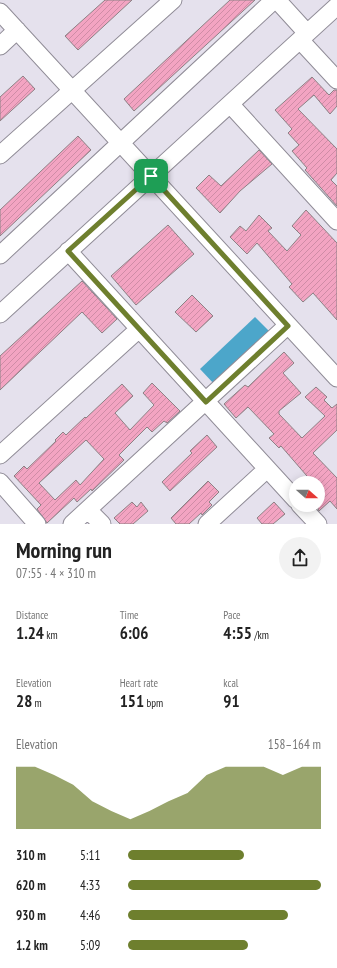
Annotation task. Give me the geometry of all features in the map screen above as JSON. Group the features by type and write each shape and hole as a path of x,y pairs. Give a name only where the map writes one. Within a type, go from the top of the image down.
{"street":[{"path":"0,155 173,0"},
{"path":"0,254 274,0"},
{"path":"277,0 337,80"},
{"path":"0,314 337,6"},
{"path":"0,12 288,326 336,376"},
{"path":"0,46 17,30"},
{"path":"230,104 337,221"},
{"path":"68,251 289,493"},
{"path":"72,524 288,326"},
{"path":"0,455 139,329"},
{"path":"208,524 267,469"},
{"path":"0,482 37,524"},
{"path":"88,510 102,524"},
{"path":"307,512 318,524"}],"water":[{"path":"255,317 271,333 215,385 200,369"}],"building":[{"path":"105,0 132,0 78,50 65,36"},
{"path":"230,0 255,0 134,111 124,99"},
{"path":"23,76 35,89 0,121 0,97"},
{"path":"312,77 329,95 334,90 337,90 337,106 330,114 314,95 298,109 337,149 337,173 331,180 337,186 337,206 305,170 307,168 292,151 299,145 288,133 292,129 275,110"},
{"path":"78,136 91,150 0,236 0,210"},
{"path":"259,150 272,164 240,191 220,213 196,188 209,175 221,186"},
{"path":"306,210 337,243 337,320 313,293 303,302 289,287 292,284 257,243 247,254 230,237 240,226 246,231 259,215 272,228 268,231 287,251 301,235 292,226"},
{"path":"168,225 194,254 136,305 111,276"},
{"path":"82,281 117,319 102,333 82,312 0,390 0,356"},
{"path":"192,295 213,316 196,332 175,312"},
{"path":"284,352 294,363 283,373 301,393 279,411 279,414 302,438 325,416 305,397 316,387 327,397 324,400 332,408 337,404 337,430 313,453 337,478 337,509 330,501 325,506 325,476 307,476 281,446 279,448 269,438 274,434 248,407 236,418 224,404 245,385 248,387"},
{"path":"152,383 180,411 167,423 164,421 152,432 147,427 119,455 124,460 92,491 91,489 77,502 74,498 47,523 37,509 41,505 14,476 24,466 27,469 56,441 55,440 63,432 66,435 122,384 133,396 115,413 130,430 154,405 143,393","holes":["86,440 104,459 80,485 76,480 55,500 39,483"]},
{"path":"207,435 217,447 170,491 162,482 192,453 190,451"},
{"path":"208,481 219,492 209,502 212,505 202,515 201,513 189,524 176,524 171,518"},
{"path":"132,502 137,507 141,502 148,511 133,524 120,524 114,518"},
{"path":"274,502 285,514 273,524 262,524 257,518"}],"route":[{"path":"151,176 288,326 206,402 68,251 151,176"}]}
